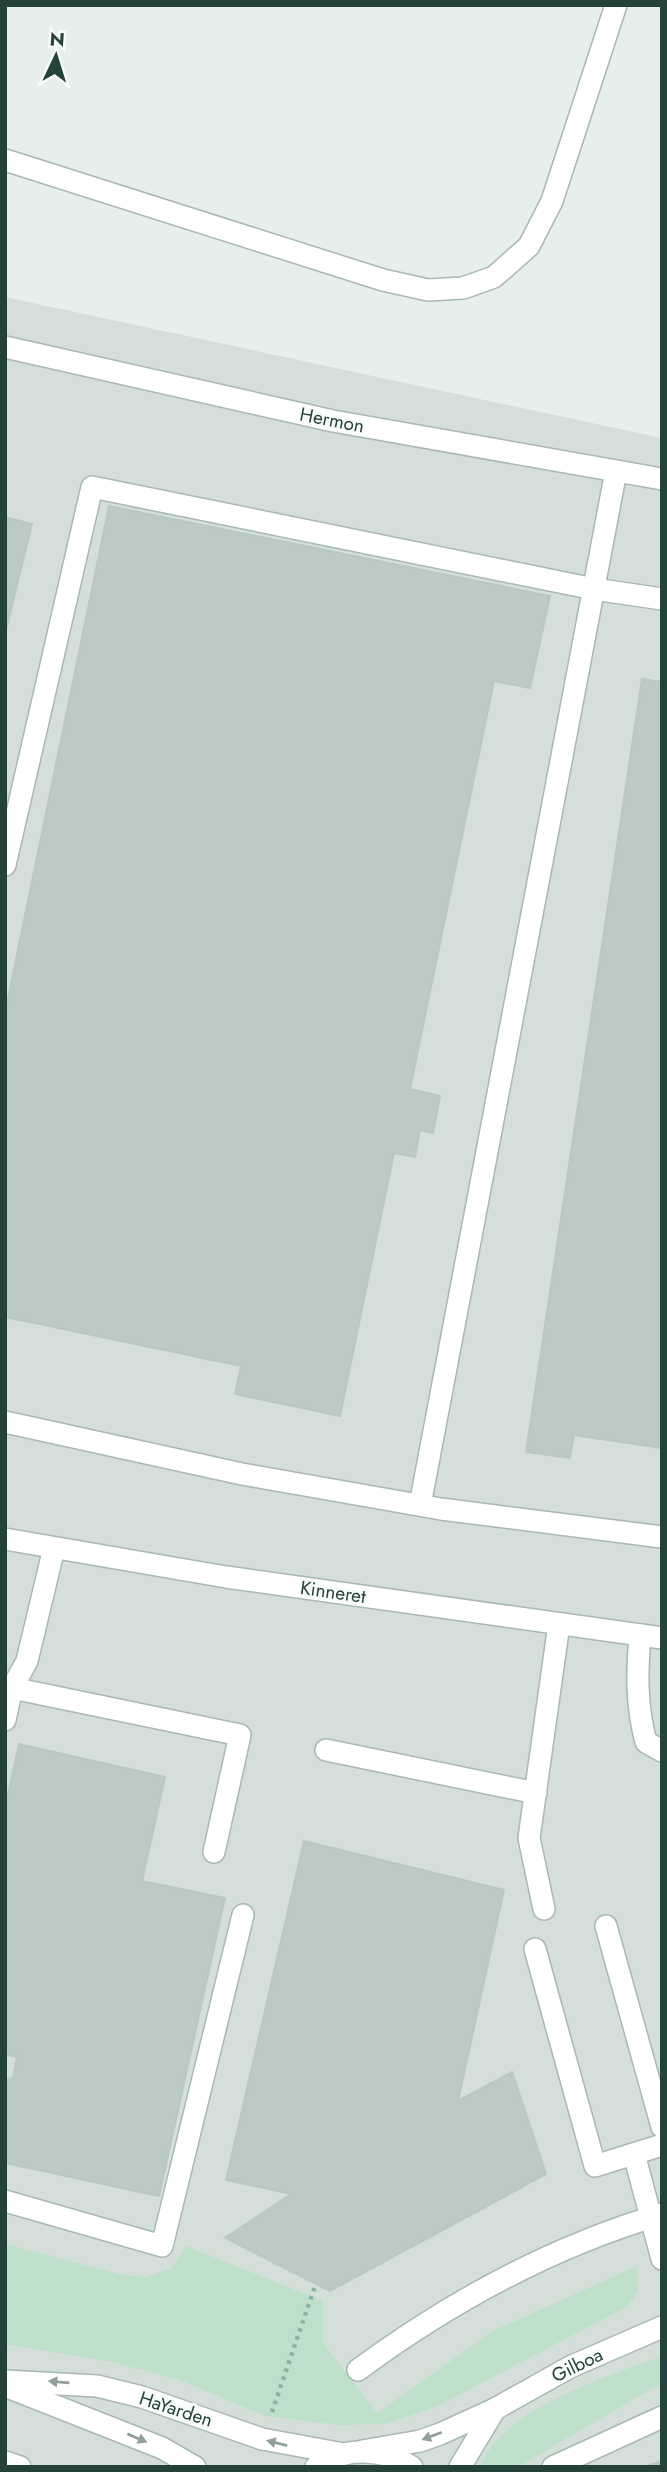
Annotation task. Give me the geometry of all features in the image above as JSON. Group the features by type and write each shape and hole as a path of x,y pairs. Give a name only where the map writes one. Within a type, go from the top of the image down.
{"street":[{"path":"5,160 383,280 428,290 463,288 494,277 529,246 552,201 616,5"},
{"name":"Hermon","path":"5,347 333,421 662,478"},
{"path":"420,1505 616,471"},
{"path":"5,865 92,487 594,589 662,599"},
{"path":"5,1422 242,1474 420,1505 662,1537"},
{"name":"Kinneret","path":"5,1539 226,1577 662,1638"},
{"path":"5,1720 12,1688 27,1661 54,1548"},
{"path":"544,1909 529,1838 559,1623"},
{"path":"640,1635 636,1694 640,1719 646,1742 662,1751"},
{"path":"12,1688 240,1735 214,1852"},
{"path":"327,1750 536,1793"},
{"path":"5,2201 162,2246 243,1915"},
{"path":"606,1926 662,2127"},
{"path":"535,1949 594,2166 662,2145"},
{"path":"634,2154 655,2216 662,2259"},
{"path":"358,2370 409,2332 474,2293 545,2258 655,2216"},
{"name":"Gilboa","path":"353,2452 420,2441 495,2409 570,2367 662,2327"},
{"name":"HaYarden","path":"5,2383 97,2386 189,2412 262,2439 386,2455 412,2467"},
{"name":"HaYarden","path":"5,2383 162,2448 189,2466"},
{"name":"Gilboa","path":"460,2467 495,2409"},
{"path":"552,2467 662,2417"},
{"path":"316,2467 353,2452"},
{"path":"5,2462 20,2467"}],"path":[{"path":"262,2439 316,2283"}],"shaded area":[{"path":"5,297 662,438 662,2467 5,2467"}],"green space":[{"path":"5,2244 123,2275 145,2277 171,2269 186,2246 323,2301 323,2343 377,2413 493,2331 637,2266 638,2291 628,2306 436,2407 386,2424 338,2425 265,2416 180,2380 108,2361 5,2344"},
{"path":"662,2356 662,2386 651,2389 518,2467 480,2467 492,2446 533,2411 586,2385"}],"building":[{"path":"109,506 550,596 530,688 494,681 410,1089 440,1096 433,1133 420,1130 415,1157 394,1153 340,1416 235,1394 241,1366 5,1317 5,1013"},
{"path":"5,517 32,524 5,634"},
{"path":"642,679 662,682 662,1448 574,1435 570,1458 526,1452"},
{"path":"19,1744 165,1777 142,1881 225,1898 159,2196 5,2163 5,2080 13,2078 17,2057 5,2054 5,1807"},
{"path":"304,1841 504,1890 458,2101 512,2072 546,2174 330,2291 225,2238 291,2194 226,2180"},
{"path":"662,2461 662,2467 643,2467"}]}
